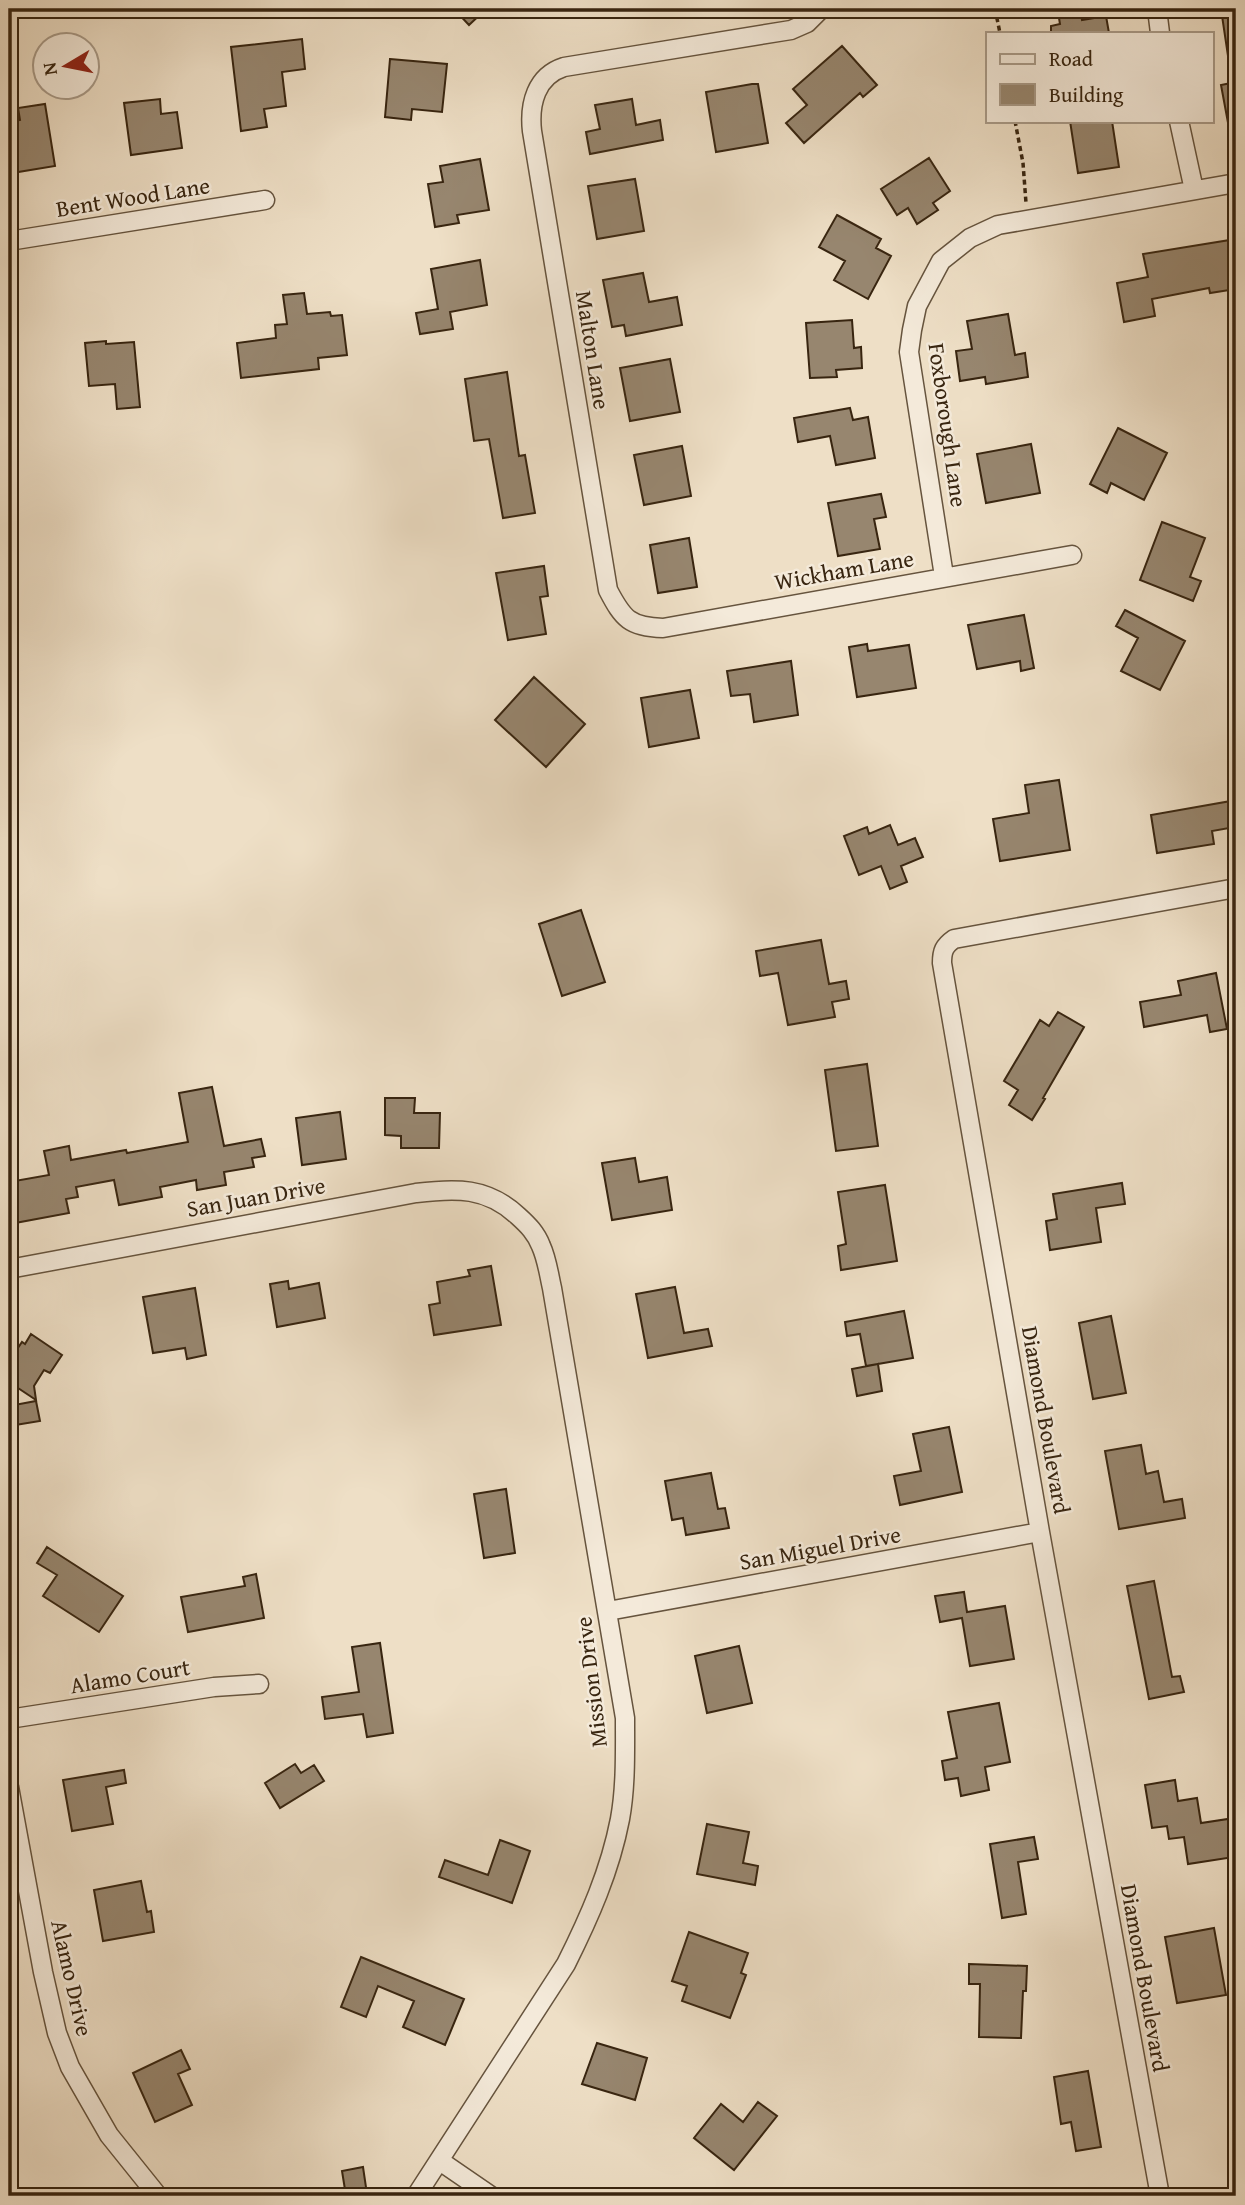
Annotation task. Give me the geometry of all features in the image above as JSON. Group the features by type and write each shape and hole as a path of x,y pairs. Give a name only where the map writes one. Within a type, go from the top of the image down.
{"street":[{"name":"Malton Lane","path":"627,618 616,606 608,590 532,131 531,110 539,86 553,71 564,67 791,30 807,23 821,9"},
{"path":"1157,9 1160,32"},
{"path":"1179,122 1194,190"},
{"name":"Foxborough Lane","path":"944,576 909,352 917,306 941,261 957,247 998,225 1236,183"},
{"name":"Bent Wood Lane","path":"9,241 265,200"},
{"name":"Wickham Lane","path":"627,618 641,627 663,628 1072,555"},
{"name":"Diamond Boulevard","path":"1160,2196 1040,1532 942,952 954,939 1236,888"},
{"name":"San Juan Drive","path":"9,1269 448,1189 494,1197 510,1208"},
{"name":"Mission Drive","path":"416,2196 566,1964 586,1925 609,1863 620,1818 625,1772 625,1718 550,1278 542,1248 533,1230 510,1208"},
{"name":"San Miguel Drive","path":"608,1611 1040,1532"},
{"name":"Alamo Court","path":"9,1719 214,1687 259,1684"},
{"name":"Alamo Drive","path":"9,1787 57,2033 70,2067 109,2135 159,2196"},
{"path":"440,2161 491,2196"}],"path":[{"path":"995,9 1000,32"},
{"path":"1015,122 1023,163 1027,219"}],"building":[{"path":"454,9 486,9 469,25"},
{"path":"1080,9 1082,20 1106,16 1109,32 1051,32 1051,26 1060,24 1058,12"},
{"path":"1221,9 1236,9 1236,55 1228,56"},
{"path":"302,39 305,69 282,72 286,106 264,109 267,127 241,131 231,47"},
{"path":"842,46 877,85 863,97 860,93 804,143 786,123 807,105 793,89"},
{"path":"390,59 447,64 442,112 412,109 411,120 385,117"},
{"path":"1236,82 1236,127 1229,128 1221,85"},
{"path":"758,84 768,143 716,152 706,92"},
{"path":"160,99 161,114 177,112 182,148 131,155 124,103"},
{"path":"632,99 636,125 660,120 663,140 590,154 586,132 600,129 595,105"},
{"path":"45,104 55,166 12,173 9,122 20,120 18,108"},
{"path":"1070,122 1112,122 1119,167 1078,173"},
{"path":"929,158 950,191 933,203 938,210 917,224 908,208 897,215 881,189"},
{"path":"480,159 489,210 457,215 459,223 435,227 428,184 443,182 440,166"},
{"path":"635,179 644,231 597,239 588,186"},
{"path":"837,215 881,239 876,248 891,256 868,299 834,280 845,261 819,247"},
{"path":"1236,239 1236,289 1210,293 1209,288 1152,299 1155,316 1124,322 1117,283 1148,277 1143,254"},
{"path":"480,260 487,305 450,312 453,329 420,334 416,313 438,309 431,269"},
{"path":"643,273 649,302 677,297 682,325 626,336 624,325 612,327 603,280"},
{"path":"304,293 307,314 330,312 331,316 342,315 347,355 318,358 319,369 241,378 237,343 276,338 275,325 287,324 283,295"},
{"path":"1008,314 1015,355 1025,353 1028,377 986,384 985,377 960,381 956,351 972,349 967,321"},
{"path":"852,320 854,348 861,347 862,368 836,370 837,377 810,378 806,323"},
{"path":"106,341 106,344 134,342 140,407 117,409 115,384 89,386 85,343"},
{"path":"670,359 680,412 630,421 620,368"},
{"path":"507,372 519,456 525,455 535,513 503,518 489,439 474,441 465,379"},
{"path":"850,408 853,420 868,417 875,458 836,465 830,436 798,442 794,418"},
{"path":"1118,428 1167,453 1144,500 1111,483 1107,493 1090,484"},
{"path":"1031,444 1040,493 986,503 977,454"},
{"path":"682,446 691,496 644,505 634,455"},
{"path":"881,494 886,517 874,519 880,549 838,556 828,503"},
{"path":"1162,522 1205,538 1190,577 1201,581 1193,601 1140,580"},
{"path":"689,538 697,587 658,593 650,545"},
{"path":"544,566 548,596 540,597 546,634 508,640 496,573"},
{"path":"1125,610 1185,641 1160,690 1121,671 1138,638 1116,626"},
{"path":"1024,615 1034,668 1021,671 1020,661 977,669 968,625"},
{"path":"867,644 868,651 909,645 916,688 857,697 849,647"},
{"path":"791,661 798,715 754,722 750,694 731,696 727,671"},
{"path":"534,677 585,724 546,767 495,720"},
{"path":"690,690 699,738 649,747 641,698"},
{"path":"1059,780 1070,850 1000,861 993,819 1029,813 1025,785"},
{"path":"1231,801 1235,827 1212,831 1214,844 1157,853 1151,815"},
{"path":"890,825 898,845 915,838 923,857 901,866 907,882 890,889 881,866 859,875 844,836 867,827 869,834"},
{"path":"581,910 605,982 562,996 539,924"},
{"path":"821,940 829,984 846,981 849,999 832,1002 835,1017 788,1025 778,973 760,976 756,951"},
{"path":"1216,973 1227,1029 1210,1032 1207,1015 1144,1027 1140,1002 1181,995 1178,981"},
{"path":"1058,1012 1084,1027 1032,1120 1009,1105 1018,1090 1004,1081 1040,1020 1049,1026"},
{"path":"867,1064 878,1146 836,1151 825,1070"},
{"path":"212,1087 224,1146 261,1139 265,1156 252,1158 254,1167 224,1172 226,1185 197,1190 196,1180 160,1187 162,1197 119,1205 114,1180 76,1187 78,1197 66,1199 69,1213 15,1223 9,1182 49,1175 44,1151 69,1146 71,1160 188,1142 179,1093"},
{"path":"385,1098 415,1098 414,1113 440,1113 439,1148 401,1148 401,1136 385,1135"},
{"path":"340,1112 346,1159 302,1165 296,1118"},
{"path":"635,1158 639,1182 667,1177 672,1210 612,1220 602,1163"},
{"path":"1122,1183 1125,1204 1096,1208 1101,1242 1050,1250 1046,1221 1057,1219 1053,1194"},
{"path":"885,1185 897,1261 841,1270 838,1246 846,1244 838,1192"},
{"path":"491,1266 501,1325 434,1335 429,1305 440,1303 437,1282 470,1276 468,1270"},
{"path":"288,1281 289,1289 319,1283 325,1318 277,1327 270,1284"},
{"path":"675,1287 684,1333 708,1329 712,1346 648,1358 636,1294"},
{"path":"195,1288 206,1355 187,1359 185,1348 153,1353 143,1297"},
{"path":"904,1311 913,1358 866,1366 860,1334 847,1336 845,1322"},
{"path":"1111,1316 1126,1393 1093,1399 1079,1323"},
{"path":"31,1334 62,1355 50,1373 44,1370 34,1386 36,1400 9,1382 9,1361"},
{"path":"878,1364 882,1391 857,1396 852,1369"},
{"path":"36,1401 40,1421 9,1426 9,1406"},
{"path":"949,1427 962,1492 900,1505 894,1476 921,1471 913,1434"},
{"path":"1141,1445 1146,1474 1158,1471 1164,1502 1182,1499 1185,1518 1119,1529 1105,1451"},
{"path":"711,1473 718,1509 725,1508 729,1528 686,1535 683,1518 672,1520 665,1481"},
{"path":"506,1489 515,1553 484,1558 474,1494"},
{"path":"47,1547 123,1596 99,1632 43,1596 57,1575 37,1563"},
{"path":"256,1574 264,1618 188,1632 181,1597 245,1586 243,1577"},
{"path":"1154,1581 1172,1677 1180,1676 1184,1692 1149,1699 1127,1586"},
{"path":"964,1592 967,1612 1005,1606 1014,1659 970,1666 962,1618 940,1622 935,1596"},
{"path":"380,1643 393,1733 367,1737 363,1714 325,1719 322,1697 359,1692 352,1647"},
{"path":"739,1646 752,1703 707,1713 695,1656"},
{"path":"999,1703 1010,1762 985,1767 989,1790 961,1796 958,1778 945,1780 942,1761 957,1758 948,1712"},
{"path":"295,1764 301,1773 314,1765 324,1781 280,1808 265,1783"},
{"path":"124,1770 126,1783 106,1787 113,1824 72,1831 63,1780"},
{"path":"1175,1780 1178,1801 1197,1798 1201,1823 1228,1819 1234,1857 1188,1864 1184,1837 1169,1839 1167,1826 1152,1828 1145,1785"},
{"path":"707,1824 749,1832 743,1863 758,1866 755,1885 697,1874"},
{"path":"1034,1837 1038,1859 1018,1862 1026,1914 1002,1918 990,1844"},
{"path":"500,1840 530,1851 512,1903 439,1877 445,1860 488,1875"},
{"path":"141,1881 147,1912 151,1911 154,1932 103,1941 94,1890"},
{"path":"1214,1928 1226,1995 1177,2003 1165,1937"},
{"path":"689,1932 748,1953 741,1973 746,1975 730,2018 682,2001 687,1986 672,1981"},
{"path":"361,1957 464,1999 445,2045 403,2027 414,2001 378,1986 366,2017 341,2007"},
{"path":"969,1964 1027,1966 1021,2038 979,2037 980,1984 969,1984"},
{"path":"597,2043 647,2058 635,2100 582,2084"},
{"path":"181,2050 190,2069 178,2074 192,2105 155,2122 133,2073"},
{"path":"1088,2071 1101,2147 1076,2151 1071,2122 1061,2124 1054,2077"},
{"path":"758,2102 777,2116 734,2170 694,2138 721,2104 743,2122"},
{"path":"363,2167 367,2194 346,2196 342,2171"}]}
